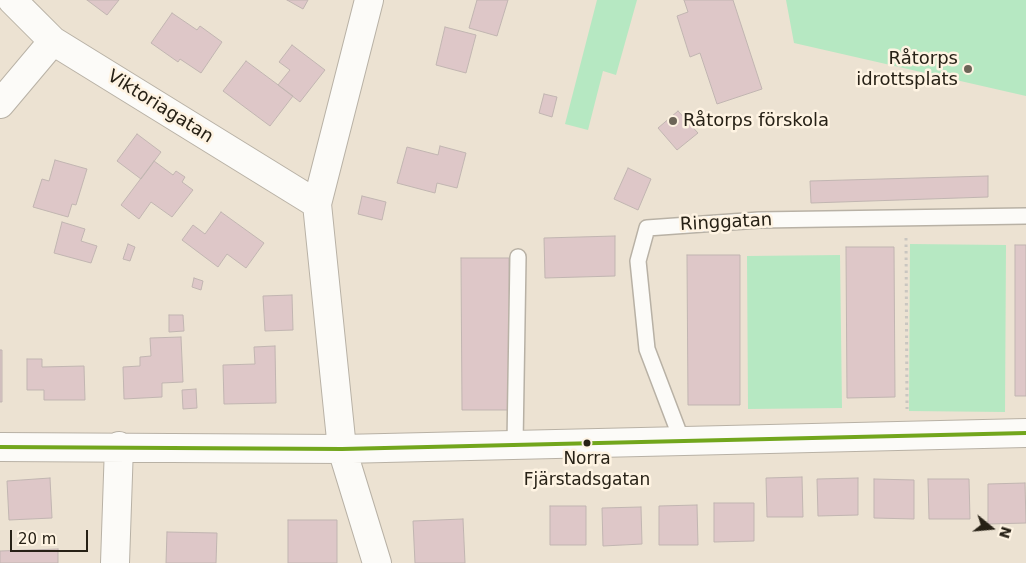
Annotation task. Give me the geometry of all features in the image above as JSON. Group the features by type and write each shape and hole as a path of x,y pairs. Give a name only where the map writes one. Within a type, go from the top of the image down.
{"street":[{"name":"Viktoriagatan","path":"12,0 53,41 316,204"},
{"path":"370,0 316,204 342,448 377,563"},
{"path":"0,104 53,41"},
{"path":"0,446 342,448 1026,432"},
{"path":"115,563 119,446"}],"lane":[{"name":"Ringgatan","path":"682,441 647,349 638,261 647,228 759,220 1026,216"},
{"path":"515,444 518,257"}],"path":[{"path":"906,218 908,435"}],"green space":[{"path":"597,0 637,0 616,75 603,71 588,130 565,124"},
{"name":"Råtorps idrottsplats","path":"786,0 1026,0 1026,96 794,43"},
{"path":"910,244 1006,245 1005,412 909,411"},
{"path":"840,255 842,408 748,409 747,256"}],"building":[{"path":"87,0 119,0 107,15"},
{"path":"287,0 308,0 303,9"},
{"path":"477,0 508,0 497,36 469,28"},
{"path":"684,0 733,0 762,89 717,104 700,53 690,57 677,16 688,12"},
{"path":"172,13 197,30 200,26 222,42 201,73 180,59 178,62 151,43"},
{"path":"445,27 476,35 466,73 436,65"},
{"path":"292,45 325,70 300,102 278,85 290,70 279,62"},
{"path":"246,61 293,96 270,126 223,91"},
{"path":"544,94 557,97 552,117 539,113"},
{"path":"678,111 698,133 677,150 658,128"},
{"path":"137,134 161,152 141,179 117,161"},
{"path":"440,146 466,153 457,188 437,183 435,193 397,183 407,147 438,155"},
{"path":"55,160 87,169 76,205 72,204 68,217 33,207 42,179 49,181"},
{"path":"154,161 173,175 176,171 185,177 182,182 193,190 172,217 151,202 139,219 121,205"},
{"path":"628,168 651,179 638,210 614,199"},
{"path":"988,176 988,197 811,203 810,181"},
{"path":"362,196 386,202 382,220 358,214"},
{"path":"221,212 264,243 246,268 227,254 218,267 182,240 193,225 205,234"},
{"path":"62,222 85,229 81,241 97,246 91,263 54,253"},
{"path":"615,236 615,276 545,278 544,238"},
{"path":"128,244 135,247 130,261 123,259"},
{"path":"1015,245 1026,245 1026,396 1015,396"},
{"path":"846,247 894,247 895,397 847,398"},
{"path":"687,255 740,255 740,405 688,405"},
{"path":"461,258 509,258 510,410 462,410"},
{"path":"194,278 203,281 201,290 192,287"},
{"path":"292,295 293,330 265,331 263,296"},
{"path":"169,315 183,315 184,331 169,332"},
{"path":"181,337 183,382 162,383 162,397 124,399 123,367 140,366 140,357 151,356 150,338"},
{"path":"275,346 276,403 224,404 223,365 255,364 254,347"},
{"path":"0,350 2,350 2,402 0,402"},
{"path":"27,359 42,359 42,367 84,366 85,400 44,400 44,390 27,390"},
{"path":"196,389 197,408 183,409 182,390"},
{"path":"802,477 803,517 767,517 766,478"},
{"path":"50,478 52,518 9,520 7,481"},
{"path":"858,478 858,515 818,516 817,479"},
{"path":"874,479 914,480 914,519 874,518"},
{"path":"928,479 969,479 970,519 929,519"},
{"path":"1025,483 1026,523 988,524 988,484"},
{"path":"714,503 754,503 754,541 714,542"},
{"path":"697,505 698,545 659,545 659,506"},
{"path":"550,506 586,506 586,545 550,545"},
{"path":"641,507 642,544 603,546 602,508"},
{"path":"463,519 465,563 415,563 413,521"},
{"path":"288,520 337,520 337,563 288,563"},
{"path":"167,532 217,533 216,563 166,563"},
{"path":"58,549 58,563 0,563 0,551"}],"transit line":[{"path":"0,447 342,449 1026,433"}],"place":[{"name":"Råtorps idrottsplats","path":"968,69"},
{"name":"Råtorps förskola","path":"673,121"},
{"name":"Norra Fjärstadsgatan","path":"587,443"}]}
